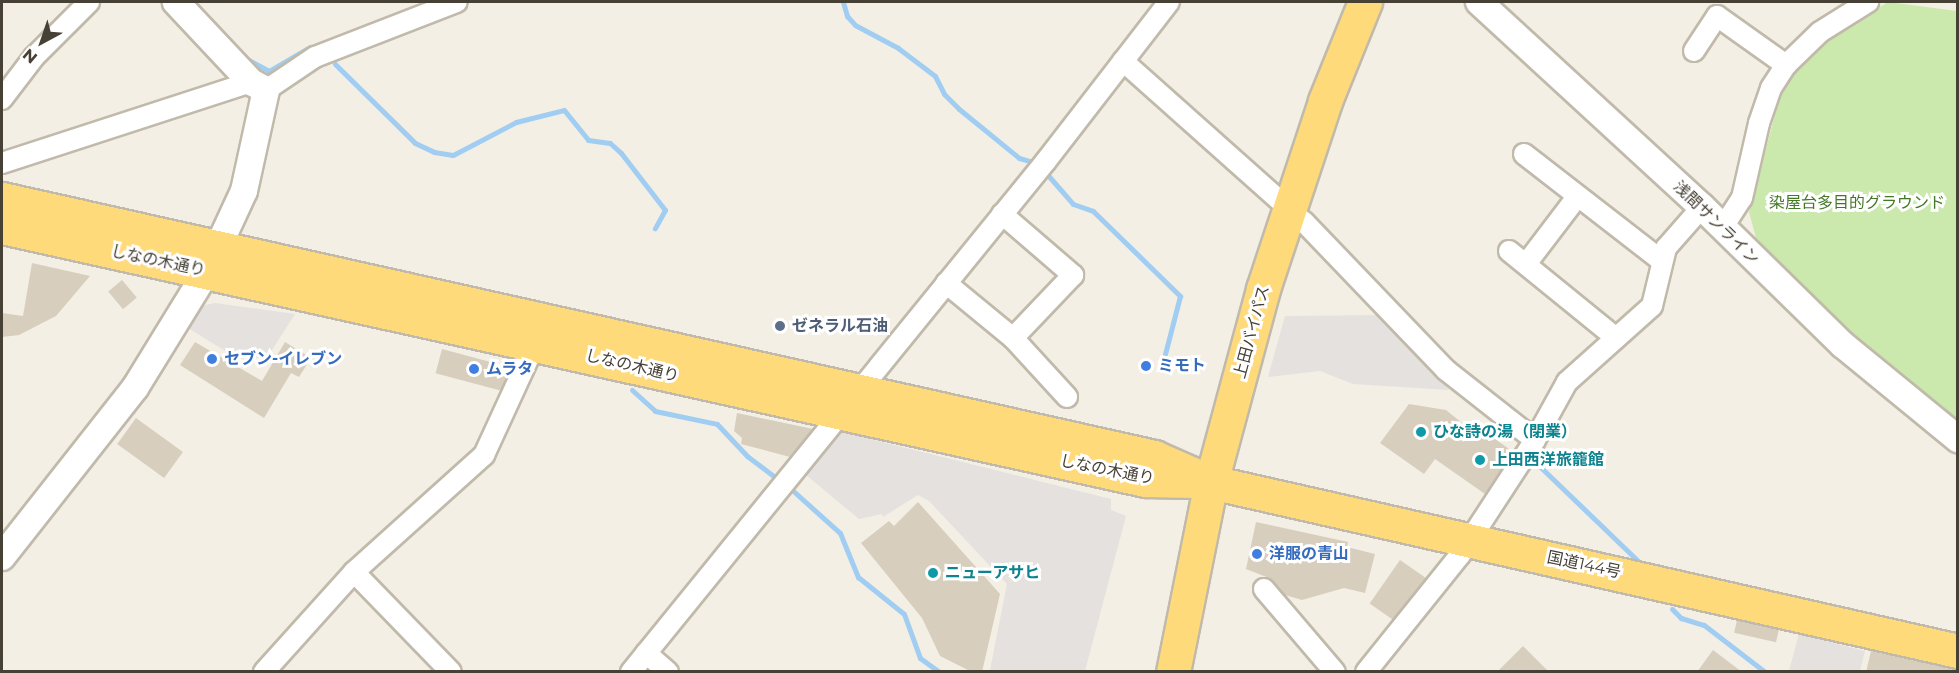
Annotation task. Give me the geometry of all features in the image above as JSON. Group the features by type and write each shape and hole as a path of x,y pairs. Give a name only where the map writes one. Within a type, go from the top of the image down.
{"highway":[{"name":"上田バイパス","path":"1173,672 1211,482 1263,289 1325,101 1365,2"},
{"name":"しなの木通り","path":"2,199 213,259 535,344 849,401"},
{"name":"しなの木通り","path":"2,227 213,259 849,401 1145,480 1211,482"},
{"name":"国道144号","path":"1211,482 1958,651"}],"street":[{"path":"2,99 34,57 89,2"},
{"path":"176,2 259,86"},
{"path":"2,163 259,86 315,57 457,2"},
{"path":"631,672 1002,214 1169,2"},
{"name":"浅間サンライン","path":"1479,2 1702,207 1843,345 1958,439"},
{"path":"1723,227 1742,198 1759,123 1771,88 1786,65 1820,32 1868,2"},
{"path":"1694,51 1717,16 1786,65"},
{"path":"1123,62 1290,210 1446,370 1535,440"},
{"path":"2,557 109,425 213,259 244,191 259,86"},
{"path":"1524,154 1576,197 1662,261"},
{"path":"1526,264 1576,197"},
{"path":"1366,672 1469,540 1535,440 1567,382 1652,306 1666,248 1702,207"},
{"path":"1002,214 1073,275 1013,338"},
{"path":"1509,251 1616,338"},
{"path":"946,282 1013,338 1067,397"},
{"path":"264,672 354,572 484,454 535,344"},
{"path":"354,572 451,672"},
{"path":"1264,589 1335,672"},
{"path":"646,653 668,672"}],"green space":[{"name":"染屋台多目的グラウンド","path":"1888,2 1957,11 1957,424 1845,333 1760,253 1749,212 1781,92 1802,63 1826,40"}],"shaded area":[{"path":"215,303 295,314 265,361 247,352 240,360 188,328 201,306"},
{"path":"1385,315 1449,390 1353,384 1320,371 1268,377 1285,316"},
{"path":"838,431 1111,499 1111,510 1126,516 1085,671 990,670 1007,584 929,501 918,495 883,517 882,514 859,519 806,475"},
{"path":"1799,634 1865,651 1860,671 1789,671"}],"building":[{"path":"32,263 90,276 56,316 19,335 2,337 2,313 23,316"},
{"path":"122,280 137,298 123,309 108,292"},
{"path":"195,342 262,381 285,342 311,358 299,377 291,373 264,418 180,365"},
{"path":"442,349 512,368 505,392 436,373"},
{"path":"1409,404 1446,410 1467,427 1471,421 1513,452 1485,494 1435,459 1424,474 1380,443"},
{"path":"737,413 813,429 790,457 741,444 742,438 734,431"},
{"path":"136,418 183,452 164,478 117,444"},
{"name":"ニューアサヒ","path":"918,502 1000,594 982,672 972,672 940,656 922,618 861,543 889,521 894,526"},
{"path":"1256,522 1348,542 1347,547 1375,554 1365,593 1344,588 1302,600 1285,595 1269,578 1246,569"},
{"path":"1400,560 1426,578 1396,622 1370,603"},
{"path":"1737,620 1779,630 1776,642 1734,633"},
{"path":"1523,646 1549,672 1497,672"},
{"path":"1713,650 1742,672 1697,672"},
{"path":"1871,651 1952,669 1952,672 1866,672"}],"waterway":[{"path":"843,2 847,16 855,25 898,48 935,76 944,94 959,109 1019,158 1033,162"},
{"path":"243,57 269,71 310,47"},
{"path":"335,64 415,143 434,152 453,155 516,122 564,110 588,140 610,143 621,153 665,210 655,228"},
{"path":"1046,173 1073,204 1093,211 1180,296 1165,354"},
{"path":"632,390 655,411 717,424 747,456 780,481"},
{"path":"1530,457 1639,562"},
{"path":"791,489 840,533 858,577 904,614 920,658 939,672"},
{"path":"1672,609 1681,618 1704,625 1765,672"}],"place":[{"name":"ゼネラル石油","path":"780,326"},
{"name":"セブン-イレブン","path":"212,359"},
{"name":"ミモト","path":"1146,366"},
{"name":"ムラタ","path":"474,369"},
{"name":"ひな詩の湯（閉業）","path":"1421,432"},
{"name":"上田西洋旅籠館","path":"1480,460"},
{"name":"洋服の青山","path":"1257,554"},
{"name":"ニューアサヒ","path":"933,573"}]}
